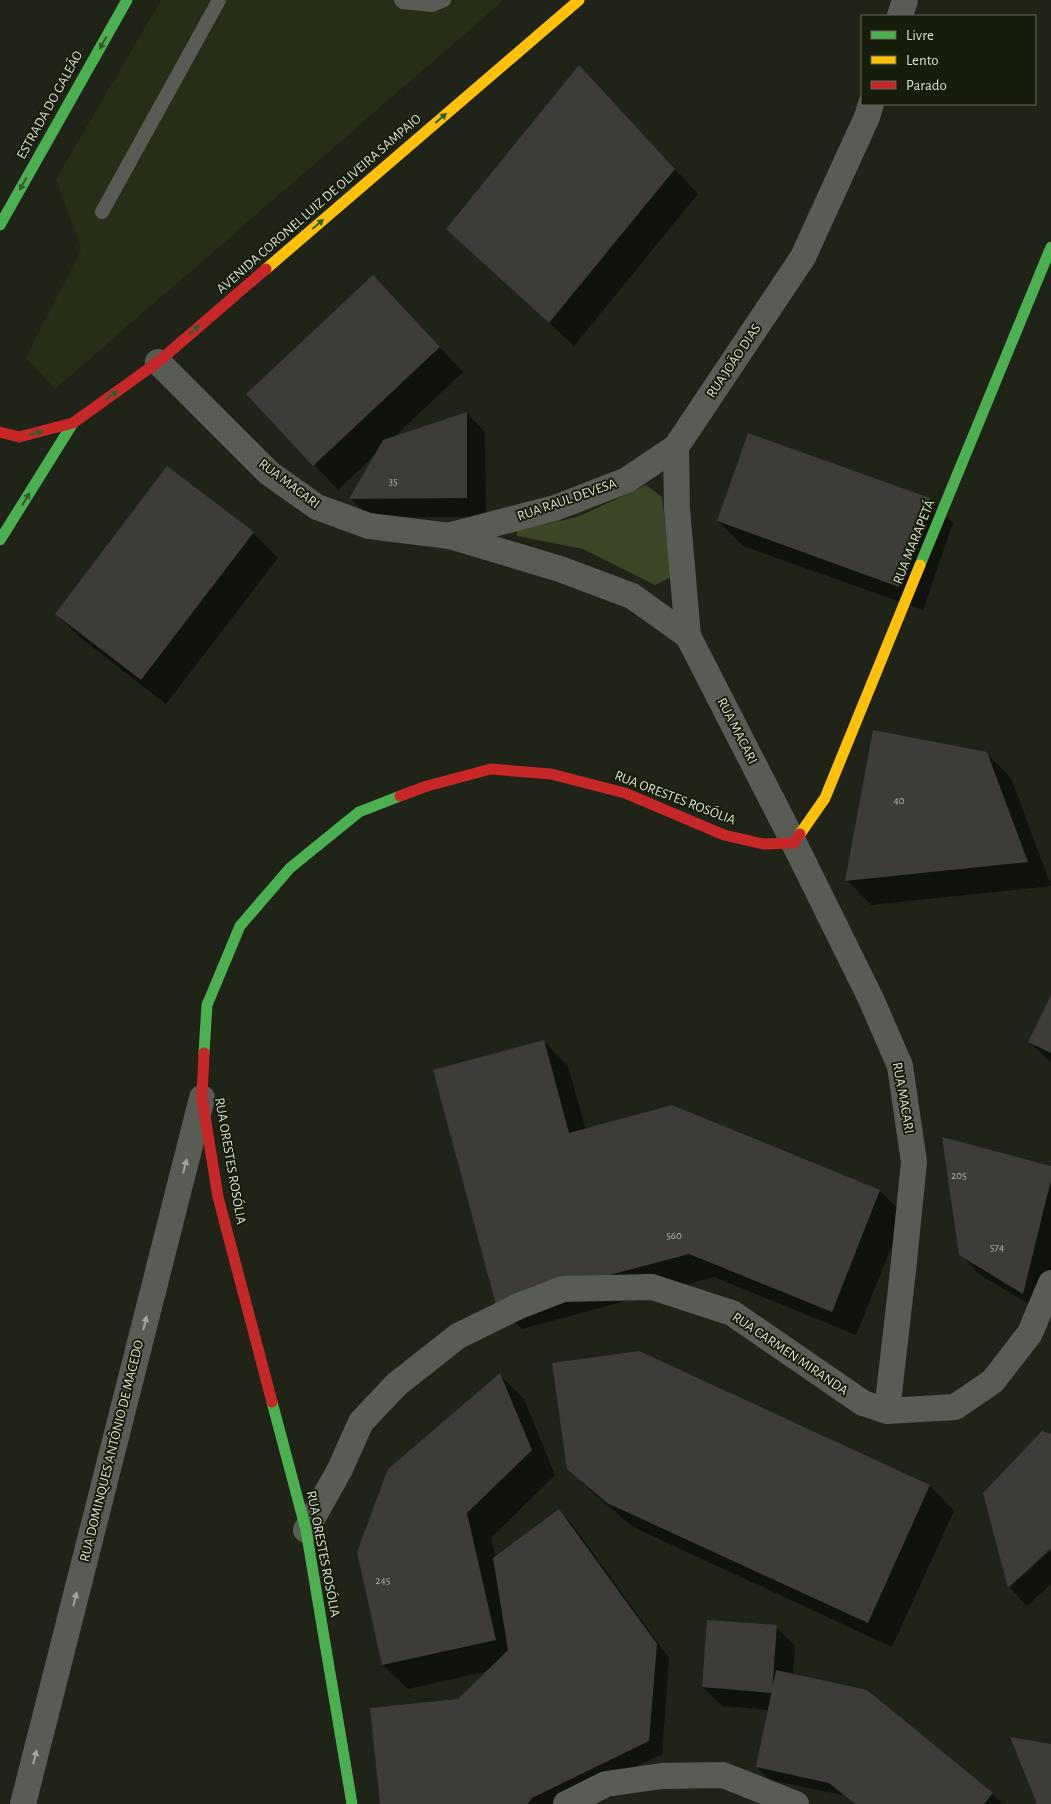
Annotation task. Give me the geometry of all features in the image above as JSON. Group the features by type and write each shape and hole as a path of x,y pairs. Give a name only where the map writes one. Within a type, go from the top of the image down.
{"street":[{"name":"ESTRADA DO GALEÃO","path":"0,225 126,0"},
{"name":"AVENIDA CORONEL LUIZ DE OLIVEIRA SAMPAIO","path":"73,423 158,362 579,0"},
{"path":"900,15 905,0"},
{"name":"RUA JOÃO DIAS","path":"676,446 803,257 867,117 871,105"},
{"name":"RUA MARAPETÁ","path":"794,843 825,798 1051,247"},
{"name":"RUA MACARI","path":"158,362 269,473 318,507 369,526 450,536 560,569 632,596 688,636 871,999 900,1066 914,1162 887,1411"},
{"path":"0,432 19,437 73,423"},
{"path":"0,540 73,423"},
{"path":"676,446 678,509 688,636"},
{"name":"RUA RAUL DEVESA","path":"450,536 555,508 627,480 676,446"},
{"name":"RUA ORESTES ROSÓLIA","path":"352,1804 306,1530 218,1197 202,1098 208,1005 240,926 290,868 359,812 427,786 491,770 551,774 626,793 724,836 763,844 794,843"},
{"name":"RUA DOMINQUES ANTÔNIO DE MACEDO","path":"22,1804 202,1098"},
{"name":"RUA CARMEN MIRANDA","path":"306,1530 340,1470 361,1422 397,1384 458,1336 519,1306 563,1289 652,1287 732,1313 863,1403 887,1411 955,1407 993,1381 1030,1333 1051,1283"},
{"path":"566,1804 606,1784 662,1776 723,1775 796,1804"}],"lane":[{"path":"102,212 219,0"},
{"path":"401,0 403,2 432,5 444,0"}],"shaded area":[{"path":"161,0 504,0 55,389 26,358 81,249 56,179"},
{"path":"646,485 662,497 671,577 655,585 583,549 517,536 517,531 580,516"}],"building":[{"path":"579,65 675,169 549,323 446,229"},
{"path":"373,275 440,347 313,466 246,394"},
{"path":"467,412 467,498 349,499 383,440"},
{"path":"748,433 930,498 899,587 717,521"},
{"path":"167,466 254,532 141,680 55,614"},
{"path":"873,730 987,752 1028,862 845,881"},
{"path":"1051,995 1051,1053 1028,1042"},
{"path":"544,1040 569,1133 672,1105 880,1190 832,1312 689,1254 496,1305 433,1070"},
{"path":"942,1137 1051,1166 1051,1180 1023,1294 959,1255"},
{"path":"639,1351 930,1485 868,1623 607,1503 567,1469 552,1363"},
{"path":"500,1373 532,1450 467,1513 496,1640 382,1665 357,1552 388,1469"},
{"path":"1042,1431 1051,1434 1051,1548 1008,1588 983,1493"},
{"path":"559,1509 657,1644 649,1741 532,1798 527,1804 380,1804 370,1708 458,1699 508,1650 493,1558"},
{"path":"707,1620 777,1625 772,1693 702,1687"},
{"path":"776,1670 867,1690 993,1793 984,1804 855,1804 829,1783 756,1767"},
{"path":"1010,1737 1051,1744 1051,1804 1037,1804"}],"traffic: fast":[{"path":"0,225 127,0"},
{"path":"920,565 1051,247"},
{"path":"0,540 73,423"},
{"path":"204,1053 207,1005 240,926 290,868 359,812 400,796"},
{"path":"272,1402 306,1530 352,1804"}],"traffic: slow":[{"path":"266,269 579,0"},
{"path":"800,834 825,798 920,565"}],"traffic: jam":[{"path":"0,432 19,437 73,423 158,362 266,269"},
{"path":"400,796 427,786 491,769 551,774 625,793 724,835 763,844 794,843 800,834"},
{"path":"204,1053 202,1098 218,1197 272,1402"}]}
